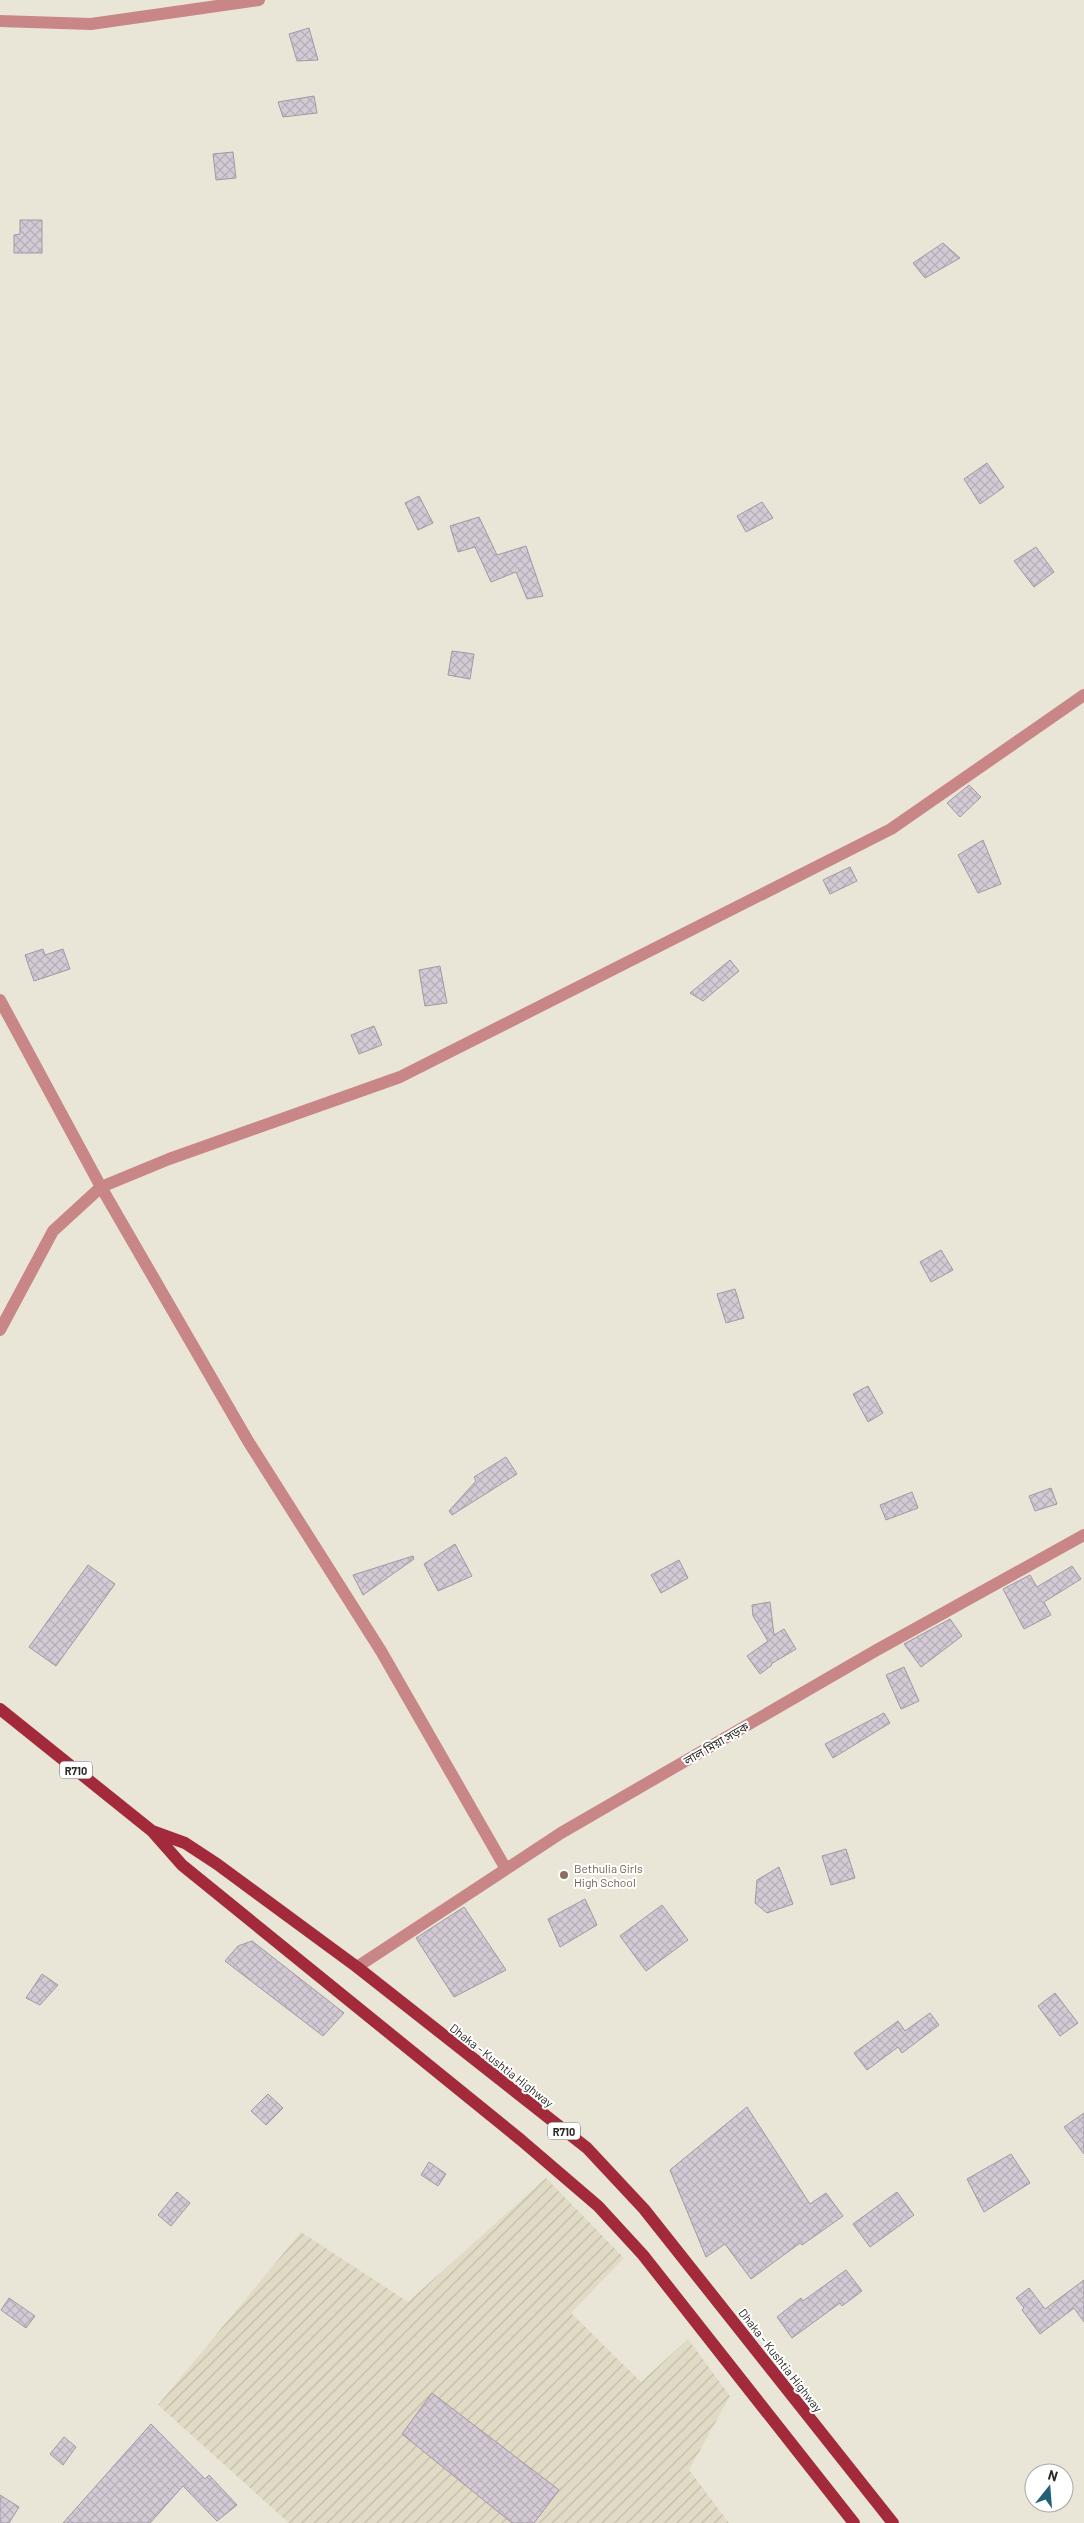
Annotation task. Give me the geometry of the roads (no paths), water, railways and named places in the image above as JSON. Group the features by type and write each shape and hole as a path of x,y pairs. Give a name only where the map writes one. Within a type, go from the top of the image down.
{"main road":[{"name":"Dhaka - Kushtia Highway","path":"0,1709 152,1831 182,1865 521,2140 598,2206 643,2255 854,2523"},
{"name":"Dhaka - Kushtia Highway","path":"152,1831 185,1843 202,1853 357,1967 587,2148 644,2209 893,2523"}],"street":[{"path":"0,21 91,24 258,0"},
{"path":"0,1330 52,1231 101,1187 169,1159 408,1072 891,829 1084,695"},
{"path":"0,1000 101,1187 248,1441 381,1651 506,1869"},
{"name":"লাল মিয়া সড়ক","path":"357,1967 561,1833 867,1656 1084,1535"}],"place":[{"name":"Bethulia Girls High School","path":"564,1875"}]}
